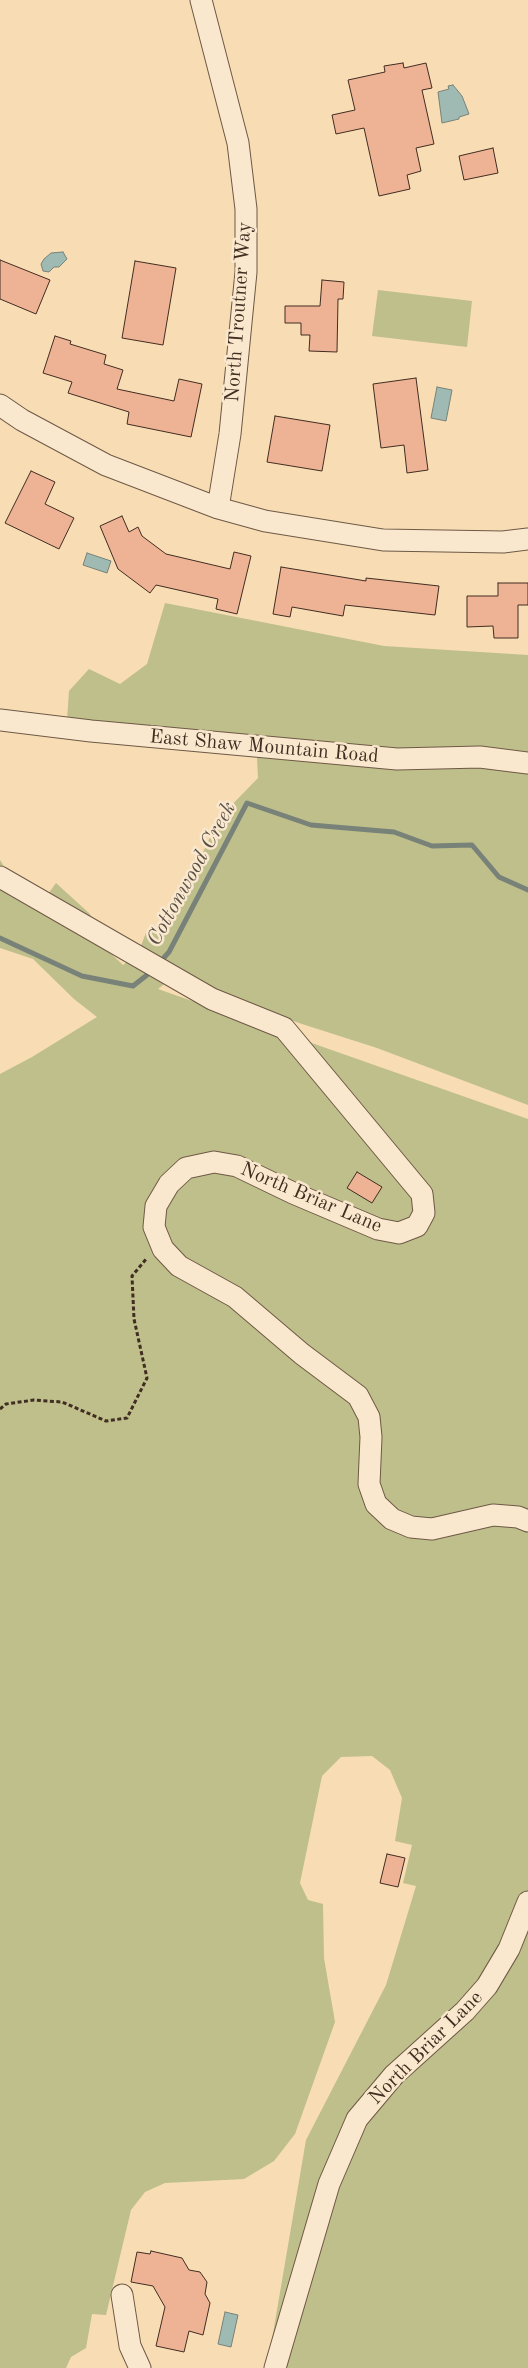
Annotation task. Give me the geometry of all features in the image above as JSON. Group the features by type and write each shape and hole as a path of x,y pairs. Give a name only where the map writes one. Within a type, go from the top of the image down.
{"street":[{"name":"North Troutner Way","path":"201,0 238,143 246,210 246,272 230,434 218,508"},
{"path":"0,405 22,420 106,465 218,508 265,521 384,540 503,542 528,539"},
{"name":"East Shaw Mountain Road","path":"0,720 91,731 387,759 480,757 528,763"},
{"name":"North Briar Lane","path":"0,877 212,999 284,1028 422,1194 424,1213 417,1226 399,1233 378,1229 293,1193 237,1166 214,1162 186,1168 169,1184 156,1206 154,1227 163,1249 180,1266 235,1297 302,1354 358,1396 369,1417 371,1437 369,1484 376,1504 392,1519 411,1527 432,1529 494,1515 528,1521"},
{"name":"North Briar Lane","path":"275,2368 329,2184 357,2120 394,2075 465,2011 488,1986 508,1948 528,1902"},
{"path":"122,2295 130,2346 140,2368"}],"path":[{"path":"0,1408 6,1404 34,1400 53,1401 62,1402 106,1421 127,1418 147,1378 134,1319 132,1276 160,1242"}],"green space":[{"path":"378,290 472,301 467,347 372,336"},
{"path":"165,603 384,646 528,655 528,1105 377,1048 302,1024 172,978 158,989 528,1119 528,2368 270,2368 270,2351 306,2140 386,1985 416,1886 403,1883 412,1845 395,1841 402,1798 390,1770 372,1756 341,1757 322,1776 300,1883 308,1900 323,1904 324,1958 335,2022 295,2134 274,2161 244,2179 165,2183 145,2192 131,2210 106,2315 92,2314 86,2348 71,2357 66,2368 0,2368 0,1074 32,1057 97,1017 74,999 33,959 0,948 0,860 26,901 38,908 56,883 90,914 106,949 123,965 138,953 146,933 168,927 219,818 258,778 256,739 67,720 69,691 89,669 120,684 147,664"}],"water":[{"path":"453,85 462,96 469,114 459,117 459,119 442,123 438,92 449,89 448,86"},
{"path":"63,252 67,259 59,267 54,267 49,272 43,271 41,264 44,259 51,253"},
{"path":"437,387 452,390 446,421 431,418"},
{"path":"87,553 111,561 107,573 83,565"},
{"path":"225,2312 238,2315 231,2347 218,2344"}],"building":[{"path":"403,63 404,68 426,63 432,88 422,90 434,144 416,148 421,171 407,175 410,189 379,196 364,128 336,134 332,115 355,110 348,80 385,72 384,66"},
{"path":"493,148 498,173 464,180 459,156"},
{"path":"0,260 50,280 36,314 0,299"},
{"path":"135,261 176,268 163,345 122,338"},
{"path":"322,280 344,282 343,299 338,299 337,352 309,351 310,335 301,335 301,323 285,323 285,306 320,306"},
{"path":"55,336 71,341 70,344 106,355 104,364 123,370 117,389 174,401 179,379 202,384 191,437 127,424 129,412 68,393 72,382 43,373"},
{"path":"416,378 428,470 407,473 404,445 381,448 373,384"},
{"path":"275,416 330,425 322,471 267,462"},
{"path":"31,471 55,482 45,504 74,518 59,549 5,523"},
{"path":"122,516 129,532 138,527 142,536 166,554 230,569 234,552 251,556 237,614 216,609 218,599 156,585 150,593 118,569 100,526"},
{"path":"281,567 366,581 366,578 439,586 435,615 345,605 343,616 292,607 290,617 273,614"},
{"path":"498,583 528,583 528,605 518,605 518,638 494,638 493,626 467,627 467,596 498,596"},
{"path":"357,1172 382,1187 372,1203 347,1188"},
{"path":"387,1854 405,1858 398,1887 380,1883"},
{"path":"151,2251 182,2258 189,2270 200,2272 207,2282 205,2294 210,2303 203,2335 189,2331 184,2352 156,2346 165,2307 153,2286 131,2282 137,2252 150,2254"}],"waterway":[{"name":"Cottonwood Creek","path":"161,961 169,952 247,803 311,825 394,832 432,846 472,845 499,877 528,890"},
{"name":"Cottonwood Creek","path":"0,938 82,976 133,986 147,975"}]}
